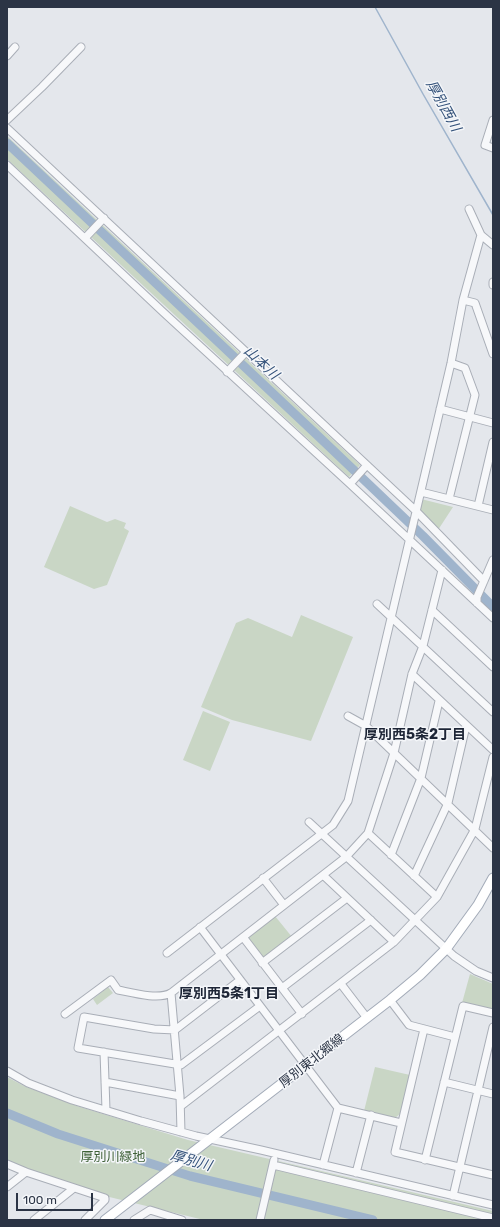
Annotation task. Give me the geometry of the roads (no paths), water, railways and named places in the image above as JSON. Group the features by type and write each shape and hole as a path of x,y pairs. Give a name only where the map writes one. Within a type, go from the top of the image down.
{"main road":[{"name":"厚別東北郷線","path":"105,1220 368,1018 420,974 446,949 478,905 493,878"}],"street":[{"path":"7,120 81,47"},
{"path":"7,56 15,48"},
{"path":"493,120 485,145 493,148"},
{"path":"7,128 365,467 416,513 483,584"},
{"path":"7,165 227,372 442,570 477,600 493,618"},
{"path":"469,209 481,235 493,245"},
{"path":"85,238 102,219"},
{"path":"167,953 333,825 348,801 451,363 463,300 481,235"},
{"path":"463,300 475,303 493,354"},
{"path":"227,372 245,353"},
{"path":"449,499 474,396 464,368 451,363"},
{"path":"440,409 493,423"},
{"path":"478,506 493,442"},
{"path":"350,484 365,467"},
{"path":"421,492 493,510"},
{"path":"477,600 493,560"},
{"path":"65,1014 111,980 118,990 146,995 166,996 346,857 368,833 394,753 412,674 423,646 442,570"},
{"path":"377,604 493,712"},
{"path":"432,610 493,667"},
{"path":"412,674 439,701 493,750"},
{"path":"391,855 421,778 439,701"},
{"path":"348,716 366,726 448,803 493,848"},
{"path":"414,876 448,803 466,726"},
{"path":"181,1106 341,984 394,942 416,920 436,897 475,829 493,757"},
{"path":"309,822 446,949 463,963 493,978"},
{"path":"368,833 436,897"},
{"path":"323,875 394,942"},
{"path":"263,878 284,905"},
{"path":"262,963 347,898"},
{"path":"282,988 371,920"},
{"path":"200,928 338,1108 401,1123"},
{"path":"243,937 302,1014"},
{"path":"84,1017 154,1029 175,1030 240,980"},
{"path":"341,984 368,1018"},
{"path":"171,993 181,1106 181,1132"},
{"path":"390,1000 409,1026 455,1037"},
{"path":"77,1005 84,1017 78,1048 178,1065 181,1065 260,1006"},
{"path":"425,1160 463,1006 493,1013"},
{"path":"453,1196 493,1027"},
{"path":"424,1029 395,1152 425,1160 493,1173"},
{"path":"104,1052 106,1110"},
{"path":"7,1072 28,1083 72,1100 181,1132 493,1205"},
{"path":"105,1082 180,1096"},
{"path":"444,1082 493,1094"},
{"path":"324,1165 338,1108"},
{"path":"356,1173 371,1115"},
{"path":"260,1219 275,1154"},
{"path":"7,1164 26,1172 105,1198 105,1200 85,1220"},
{"path":"273,1167 493,1218"},
{"path":"7,1187 26,1172"},
{"path":"34,1220 74,1188"},
{"path":"134,1220 150,1210 179,1220"}],"waterway":[{"name":"厚別西川","path":"375,7 493,215"},
{"name":"山本川","path":"7,143 423,536 493,607"},
{"name":"厚別川","path":"7,1113 58,1134 190,1176 373,1220"}],"district":[{"name":"厚別西5条2丁目","path":"415,735"},
{"name":"厚別西5条1丁目","path":"229,994"}],"park label":[{"name":"厚別川緑地","path":"113,1157"}]}
